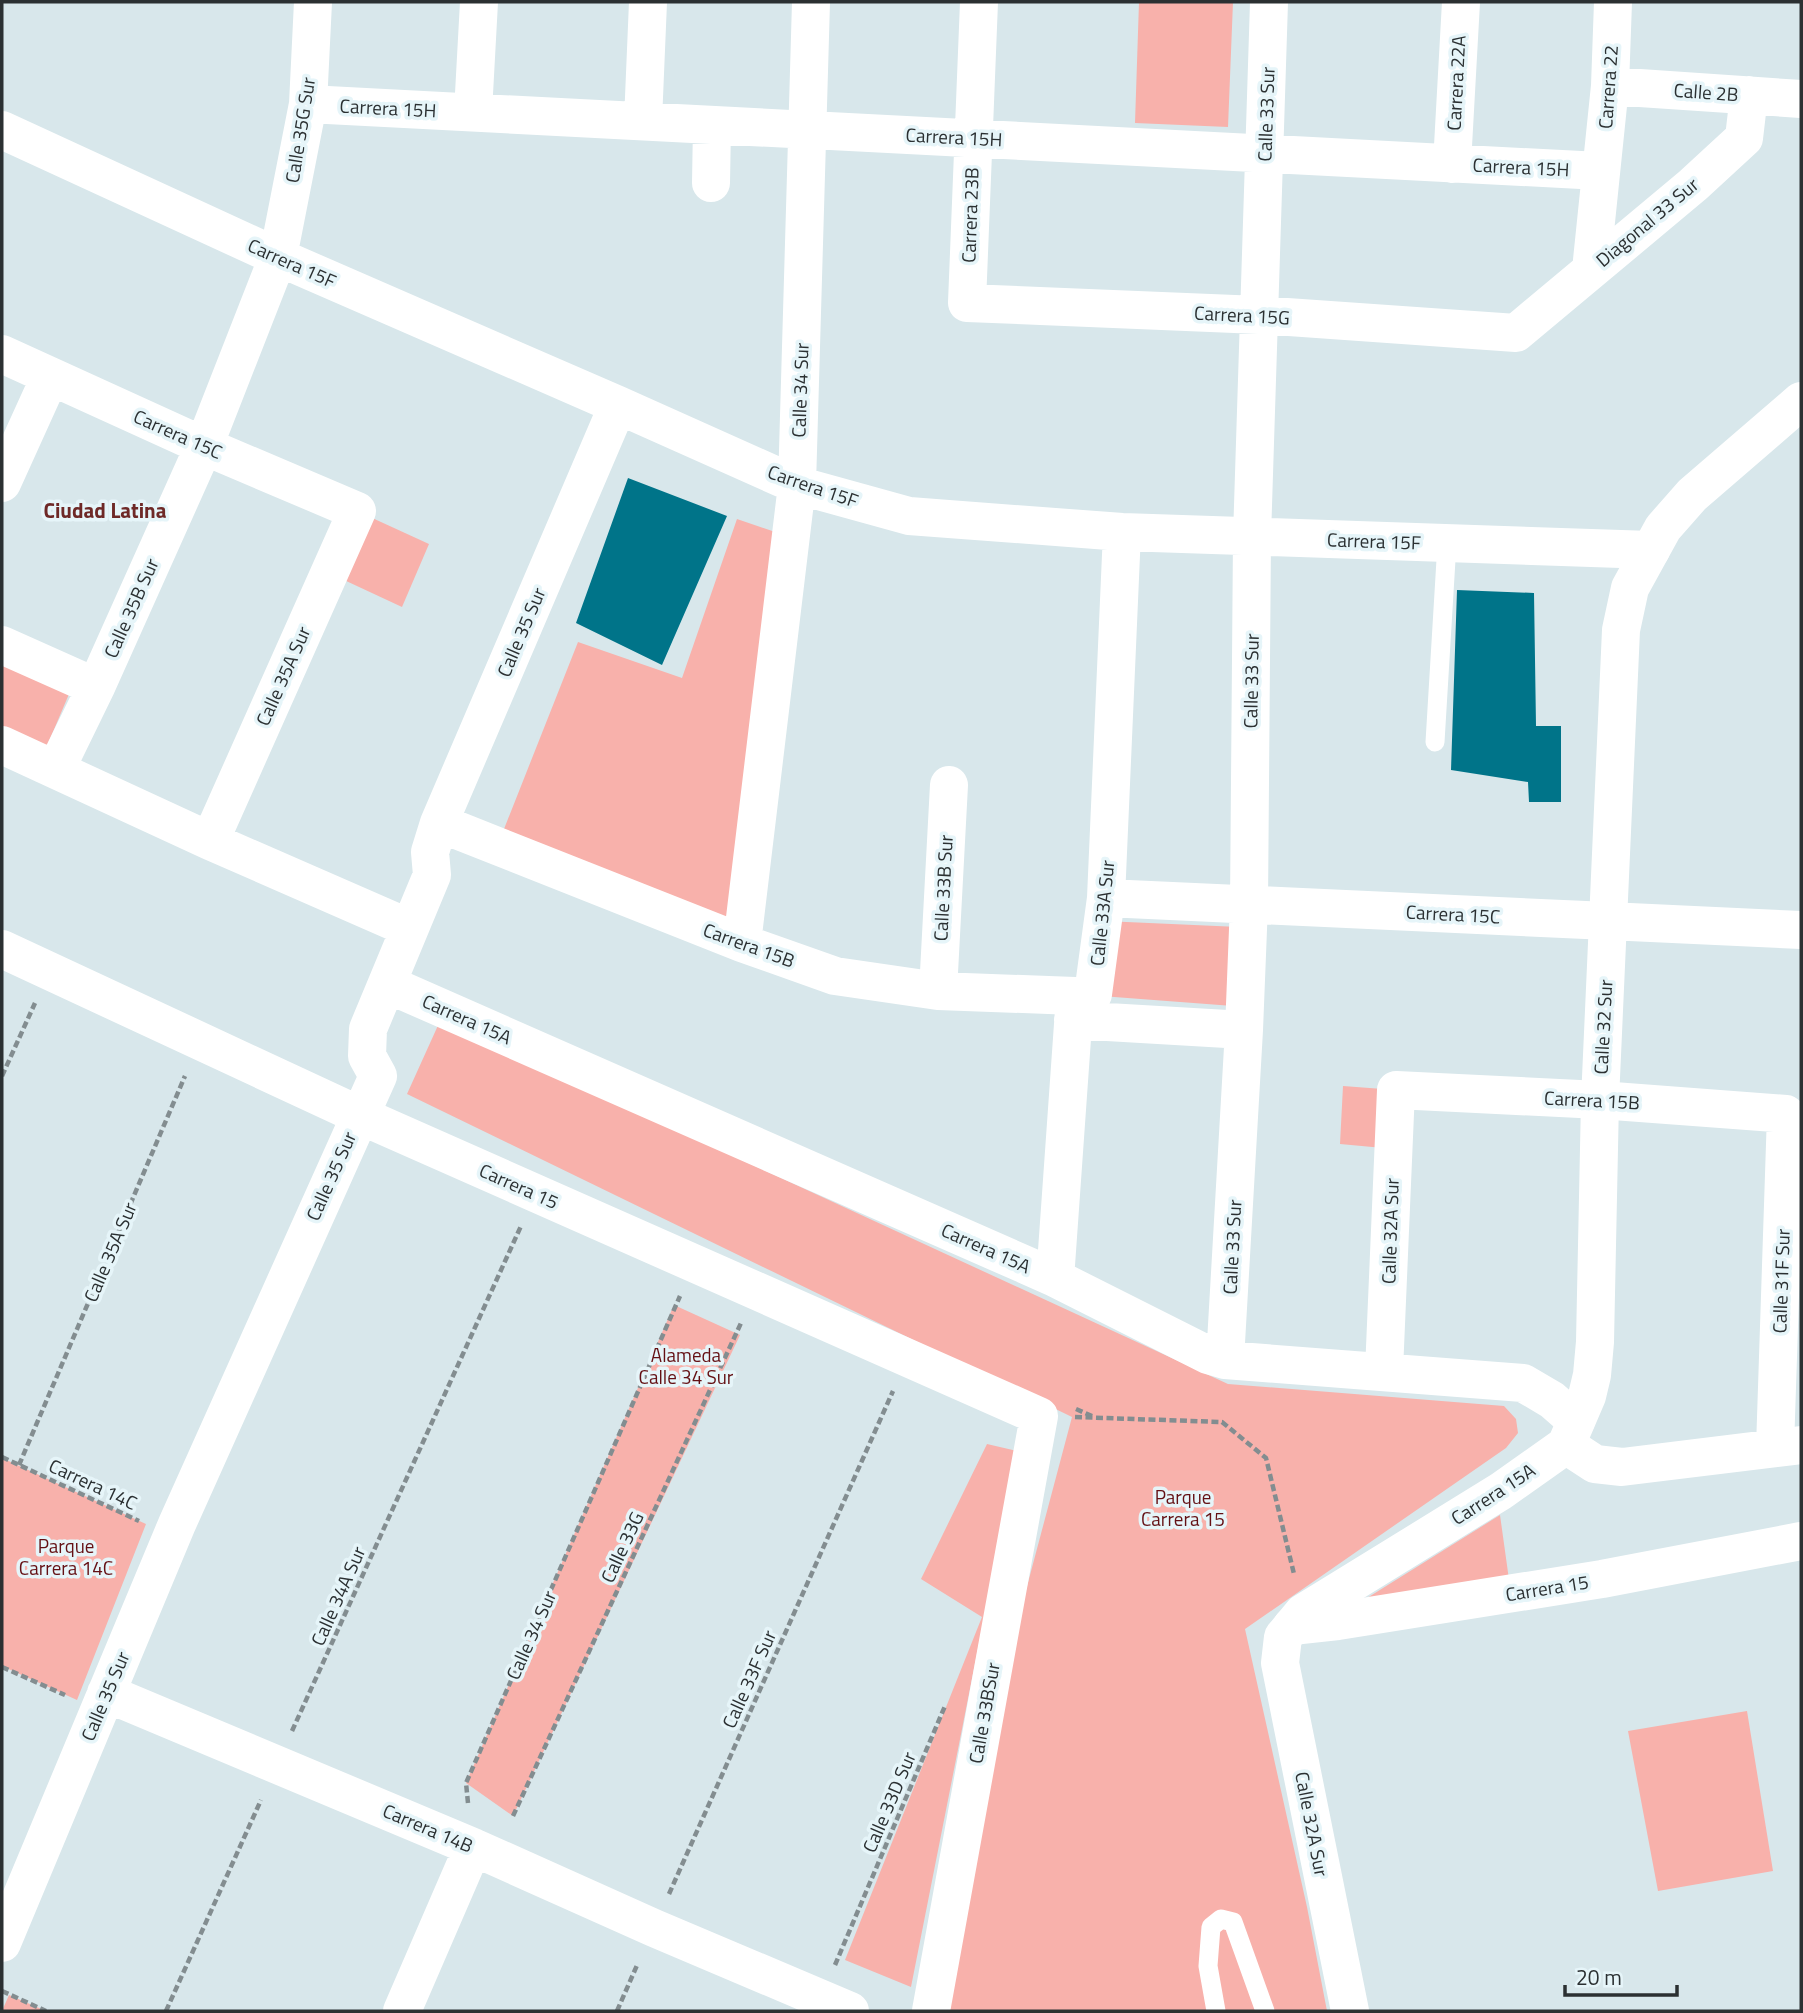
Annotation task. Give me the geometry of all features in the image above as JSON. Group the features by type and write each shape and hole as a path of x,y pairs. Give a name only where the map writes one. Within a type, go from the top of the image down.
{"street":[{"name":"Calle 35G Sur","path":"204,446 278,257 308,104 313,2"},
{"path":"473,112 479,2"},
{"path":"642,121 648,2"},
{"name":"Calle 34 Sur","path":"742,943 797,485 811,2"},
{"name":"Carrera 23B","path":"967,303 979,2"},
{"name":"Calle 33 Sur","path":"1225,1360 1249,904 1252,537 1269,2"},
{"name":"Carrera 22A","path":"1452,164 1461,2"},
{"name":"Carrera 22","path":"1591,270 1610,86 1613,2"},
{"name":"Calle 2B","path":"1610,86 1801,99"},
{"name":"Diagonal 33 Sur","path":"1516,333 1693,185 1744,138 1749,95"},
{"name":"Carrera 15H","path":"308,104 1600,171"},
{"path":"711,183 712,125"},
{"name":"Carrera 15F","path":"2,131 278,257 618,404 797,485 909,516 1122,532 1651,550"},
{"name":"Carrera 15G","path":"967,303 1259,315 1516,333"},
{"name":"Carrera 15C","path":"2,354 204,446 357,511"},
{"path":"2,483 50,377"},
{"path":"1651,550 1663,528 1692,495 1801,401"},
{"name":"Calle 35 Sur","path":"2,1943 172,1536 378,1076 367,1056 368,1029 432,875 430,852 439,823 618,404"},
{"name":"Calle 35B Sur","path":"56,769 96,687 204,446"},
{"name":"Calle 35A Sur","path":"210,841 357,511"},
{"name":"Calle 33A Sur","path":"1074,1008 1093,994 1106,898 1122,532"},
{"name":"Calle 32 Sur","path":"1571,1433 1587,1396 1595,1342 1600,1100 1621,630 1630,588 1651,550"},
{"path":"2,645 96,687"},
{"path":"2,745 210,841 409,928"},
{"name":"Calle 33B Sur","path":"937,991 949,785"},
{"name":"Carrera 15B","path":"439,823 742,943 835,976 1244,1030"},
{"name":"Carrera 15C","path":"1106,898 1801,930"},
{"name":"Carrera 15","path":"2,949 359,1115 1039,1416"},
{"name":"Carrera 15A","path":"387,984 1053,1277 1208,1355 1225,1360 1523,1383 1552,1400 1571,1433 1595,1464 1622,1467 1788,1446"},
{"path":"1053,1277 1074,1008"},
{"name":"Carrera 15B","path":"1396,1090 1600,1100 1787,1114"},
{"name":"Calle 32A Sur","path":"1384,1371 1396,1090"},
{"name":"Calle 31F Sur","path":"1787,1114 1788,1446"},
{"name":"Calle 33BSur","path":"931,2011 1039,1416"},
{"name":"Carrera 15A","path":"1293,1625 1501,1490 1571,1433"},
{"name":"Carrera 15","path":"1293,1625 1338,1621 1576,1584 1801,1541"},
{"name":"Calle 32A Sur","path":"1293,1625 1280,1663 1350,2011"},
{"name":"Carrera 14B","path":"106,1693 473,1847 836,2005"},
{"path":"402,2011 473,1847"}],"lane":[{"path":"1435,742 1447,543"},
{"path":"1216,2011 1208,1966 1211,1927 1221,1919 1233,1922 1265,2011"}],"path":[{"path":"2,1076 49,971"},
{"name":"Calle 35A Sur","path":"19,1465 201,1040"},
{"name":"Calle 34A Sur","path":"166,2011 536,1194"},
{"name":"Calle 34 Sur","path":"473,1847 466,1783 694,1264"},
{"name":"Calle 33G","path":"513,1816 756,1291"},
{"name":"Calle 33F Sur","path":"617,2011 908,1358"},
{"path":"1039,1416 1222,1422 1266,1458 1293,1625"},
{"name":"Carrera 14C","path":"2,1457 172,1536"},
{"path":"2,1667 77,1700 106,1693"},
{"name":"Calle 33D Sur","path":"836,2005 945,1706"},
{"path":"2,1991 46,2011"}],"green space":[{"path":"1139,2 1233,2 1228,127 1135,123"},
{"path":"357,511 429,544 402,607 329,573"},
{"path":"737,519 781,534 728,925 504,829 578,642 682,678"},
{"path":"2,658 72,687 44,753 2,732"},
{"path":"1104,921 1239,927 1233,1006 1101,996"},
{"name":"Parque Carrera 15","path":"440,1021 1228,1384 1504,1406 1516,1419 1518,1433 1506,1448 1245,1629 1307,1907 1327,2011 947,2011 1004,1673 1072,1417 407,1094"},
{"path":"1343,1086 1396,1090 1394,1149 1340,1144"},
{"name":"Alameda Calle 34 Sur","path":"674,1305 740,1335 513,1816 466,1783"},
{"path":"987,1444 1017,1451 911,1987 845,1960 982,1617 921,1579"},
{"name":"Parque Carrera 14C","path":"2,1458 146,1524 77,1700 2,1666"},
{"path":"1500,1515 1511,1594 1343,1613"},
{"path":"1747,1711 1773,1871 1658,1891 1628,1731"},
{"path":"9,1995 46,2011 2,2011"}],"building":[{"path":"628,478 727,516 662,665 576,623"},
{"path":"1457,590 1534,593 1536,726 1561,726 1561,802 1529,802 1528,782 1451,770"}],"district":[{"name":"Ciudad Latina","path":"105,511"}]}
